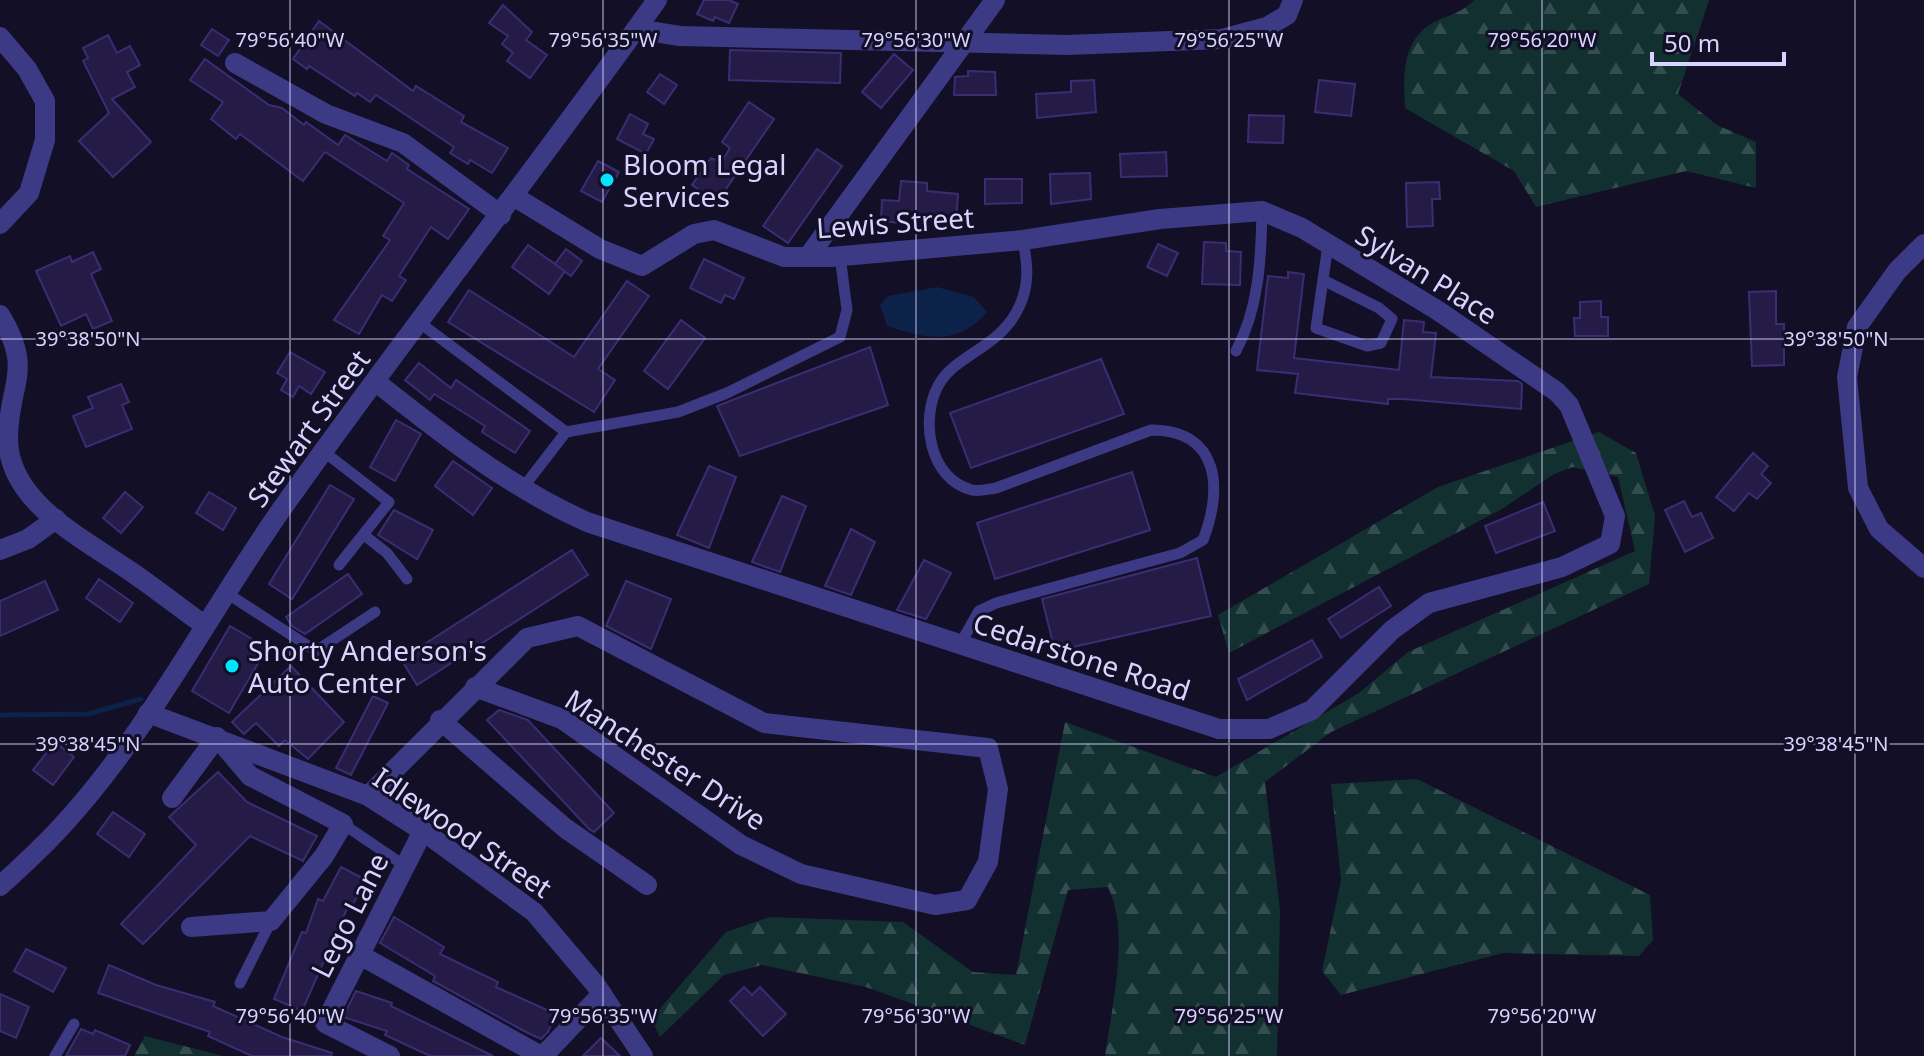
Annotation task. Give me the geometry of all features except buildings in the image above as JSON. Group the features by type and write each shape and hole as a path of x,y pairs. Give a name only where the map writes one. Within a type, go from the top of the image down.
{"street":[{"name":"Stewart Street","path":"0,886 62,826 148,713 225,592 323,451 515,197 657,0"},
{"path":"808,257 995,0"},
{"path":"636,29 680,36 1067,45 1222,39 1267,27 1287,15 1293,0"},
{"path":"0,37 27,69 45,101 45,140 29,193 0,224"},
{"path":"235,63 326,114 403,143 501,215"},
{"name":"Lewis Street","path":"515,197 600,249 642,266 694,234 714,230 784,257 840,256 1023,240 1160,219 1262,211"},
{"name":"Sylvan Place","path":"1262,211 1302,228 1437,310 1557,392"},
{"path":"1924,244 1897,271 1857,327 1847,377 1858,488 1879,529 1924,568"},
{"path":"0,315 13,337 19,360 19,386 8,435 10,459 24,486 56,519 204,625"},
{"name":"Cedarstone Road","path":"376,382 452,442 522,489 587,522 1219,729 1269,729 1312,710 1392,630 1429,603 1562,567 1610,544 1615,516 1569,405 1557,392"},
{"path":"0,550 28,539 56,519"},
{"name":"Manchester Drive","path":"368,796 440,720 475,687 527,638 578,626 764,723 988,748 998,789 988,862 967,900 935,905 801,874 741,845 562,719 475,687"},
{"name":"Idlewood Street","path":"148,713 368,796 423,831 534,912 602,994 643,1056"},
{"path":"440,720 565,828 647,885"},
{"path":"172,798 217,737 250,776 343,824 324,856 271,921 191,927"},
{"name":"Lego Lane","path":"390,1056 325,1023 423,831"},
{"path":"360,955 542,1056 602,994"}],"lane":[{"path":"1236,351 1245,333 1261,269 1262,211"},
{"path":"959,646 967,626 987,607 1180,553 1203,540 1210,523 1215,472 1202,451 1188,438 1169,430 1151,430 996,488 974,491 959,484 935,456 928,431 937,386 948,372 1005,332 1026,289 1028,268 1023,240"},
{"path":"1323,280 1379,308 1392,319 1381,343 1367,346 1316,328 1328,245"},
{"path":"522,489 566,432 678,412 727,393 840,337 847,310 840,256"},
{"path":"420,323 566,432"},
{"path":"323,451 389,502 339,565"},
{"path":"364,535 387,553 407,579"},
{"path":"225,592 316,651 375,612"},
{"path":"343,824 405,866"},
{"path":"240,983 271,921"},
{"path":"55,1056 74,1024"}],"green space":[{"path":"1474,0 1709,0 1678,94 1717,125 1756,142 1756,188 1686,171 1536,207 1514,171 1405,108 1406,66 1411,46 1424,29"},
{"path":"1599,432 1636,453 1655,516 1649,584 1331,732 1265,782 1280,910 1277,1056 1105,1056 1119,947 1118,926 1108,887 1068,890 1025,1045 866,987 762,965 724,975 660,1037 651,1019 726,932 770,917 903,922 973,972 1016,975 1065,722 1216,777 1359,693 1408,652 1635,551 1618,477 1573,467 1554,474 1502,509 1229,653 1218,615 1438,487"},
{"path":"1417,779 1650,895 1653,940 1639,956 1503,953 1341,995 1322,971 1341,880 1331,784"},
{"path":"145,1036 223,1056 134,1056"}],"water":[{"path":"937,287 974,297 987,312 965,330 941,337 887,326 880,305 888,296"}],"waterway":[{"path":"0,715 88,714 141,699"}],"place":[{"name":"Bloom Legal Services","path":"607,180"},
{"name":"Shorty Anderson's Auto Center","path":"232,666"}]}
